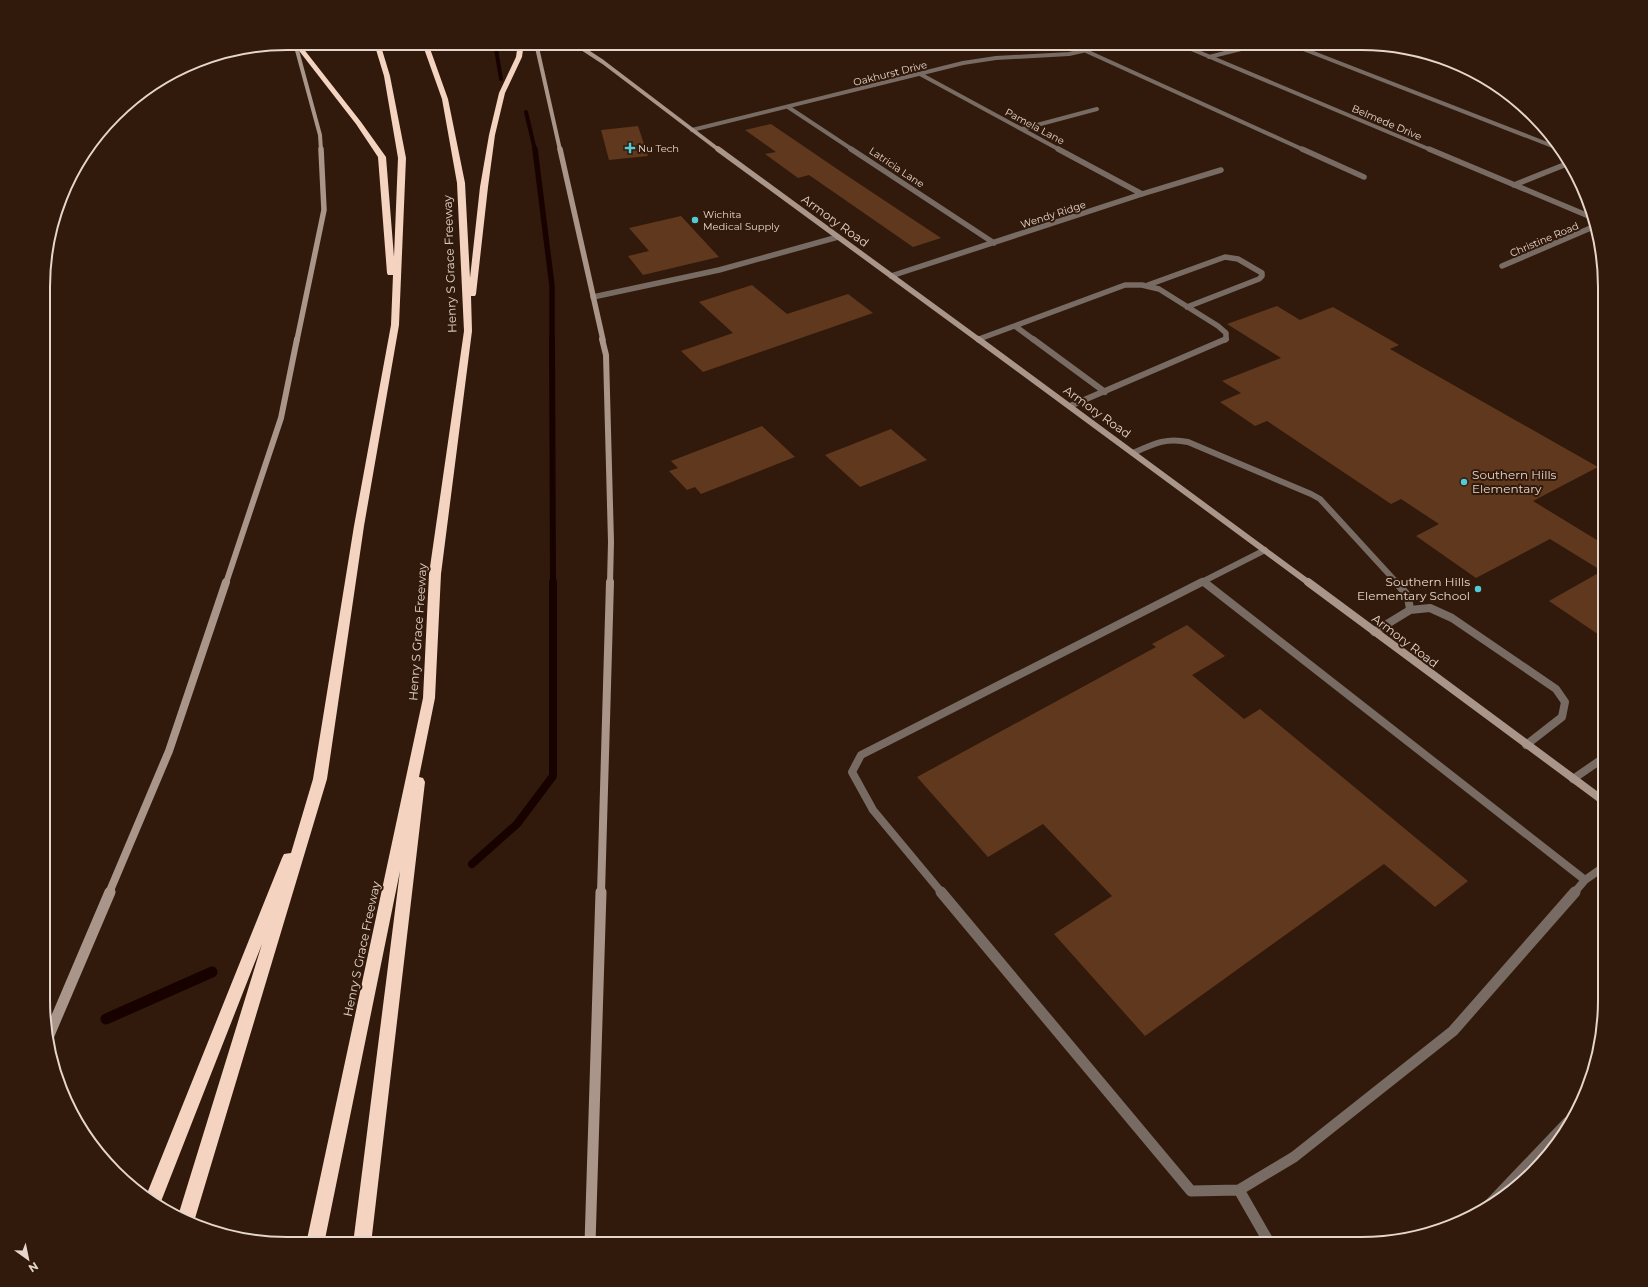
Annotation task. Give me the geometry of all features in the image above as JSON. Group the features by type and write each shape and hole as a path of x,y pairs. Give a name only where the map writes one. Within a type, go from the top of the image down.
{"highway":[{"path":"302,50 359,123 382,157 396,325"},
{"path":"187,1215 320,779 359,526 396,325 402,158 387,76 379,50"},
{"name":"Henry S Grace Freeway","path":"316,1237 428,698 435,574 468,331 461,183 445,99 428,50"},
{"path":"468,331 484,187 492,135 502,93 519,57 520,50"},
{"path":"363,1237 428,698"},
{"path":"154,1195 320,779"}],"street":[{"path":"52,1028 169,751 281,418 324,210 320,134 298,50"},
{"path":"538,50 606,355 611,542 590,1237"},
{"name":"Armory Road","path":"585,50 1070,406 1598,797"},
{"name":"Oakhurst Drive","path":"692,130 964,64 996,58 1050,56 1090,50"},
{"name":"Belmede Drive","path":"1192,50 1586,215"},
{"path":"1209,57 1237,50"},
{"path":"1306,50 1551,145"},
{"path":"1086,51 1364,177"},
{"name":"Pamela Lane","path":"920,74 1142,194"},
{"name":"Latricia Lane","path":"788,107 994,243"},
{"path":"1022,129 1097,109"},
{"path":"1514,185 1564,166"},
{"name":"Wendy Ridge","path":"891,276 1142,194 1221,170"},
{"name":"Christine Road","path":"1502,266 1590,228"},
{"path":"593,297 699,273 719,270 838,237"},
{"path":"1148,285 1225,257 1238,259 1262,273 1262,276 1259,278 1187,307"},
{"path":"979,339 1125,285 1148,285 1159,289 1218,326 1226,333 1226,339 1222,342 1070,406"},
{"path":"1014,326 1105,392"},
{"path":"1133,453 1164,440 1180,438 1320,499 1408,596 1410,610"},
{"path":"1265,550 861,755 852,772 873,810 1191,1191 1239,1190 1294,1157 1453,1031 1585,880 1598,871"},
{"path":"1204,582 1585,880"},
{"path":"1374,632 1410,610 1430,608 1452,618 1556,690 1565,702 1562,718 1526,744"},
{"path":"1573,779 1598,762"},
{"path":"1505,1188 1554,1136"},
{"path":"1239,1190 1266,1237"}],"building":[{"path":"771,124 941,238 913,247 809,175 798,178 765,154 776,152 745,130"},
{"name":"Nu Tech","path":"638,126 648,156 609,160 601,130"},
{"path":"681,216 719,257 643,275 628,256 649,251 629,228"},
{"path":"752,285 787,314 848,294 873,313 703,372 681,351 733,333 699,302"},
{"name":"Southern Hills Elementary","path":"1277,306 1300,320 1333,307 1399,345 1390,349 1598,467 1533,501 1598,541 1598,569 1550,539 1476,578 1416,536 1439,524 1401,499 1391,504 1267,421 1255,426 1220,402 1241,393 1222,381 1281,358 1227,324"},
{"path":"762,426 795,457 701,494 695,487 687,490 669,471 678,468 671,461"},
{"path":"891,429 927,460 860,487 825,455"},
{"name":"Southern Hills Elementary","path":"1598,573 1598,634 1549,601"},
{"path":"1187,625 1225,656 1192,675 1244,719 1260,709 1468,881 1435,907 1384,864 1145,1036 1054,934 1112,896 1043,824 988,857 917,777 1156,647 1152,644"}],"waterway":[{"path":"496,50 501,79"},
{"path":"526,112 535,150"},
{"path":"535,149 552,286 552,339"},
{"path":"552,339 553,583"},
{"path":"472,864 517,824 553,776 553,583"},
{"path":"106,1019 212,972"}],"place":[{"name":"Nu Tech","path":"630,148"},
{"name":"Wichita Medical Supply","path":"695,220"},
{"name":"Southern Hills Elementary","path":"1464,482"},
{"name":"Southern Hills Elementary School","path":"1478,589"}]}
